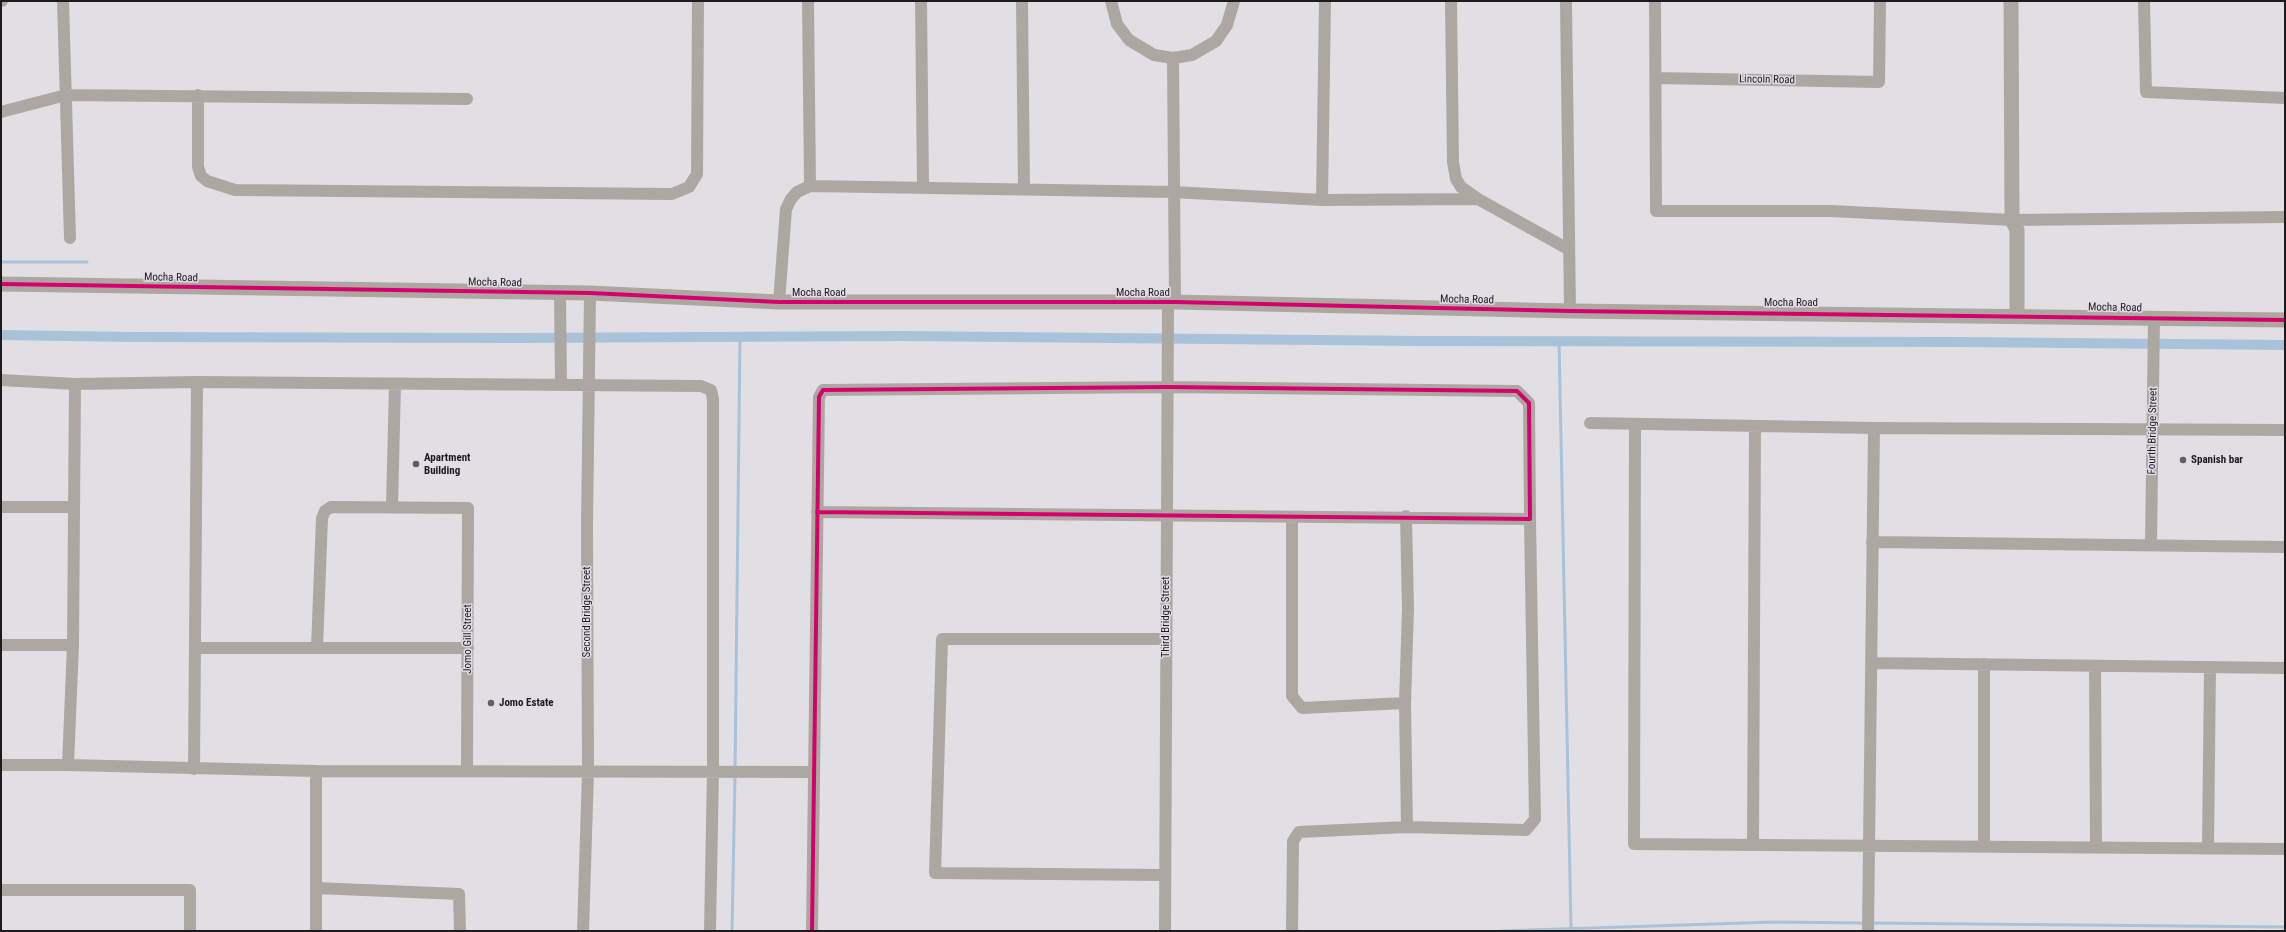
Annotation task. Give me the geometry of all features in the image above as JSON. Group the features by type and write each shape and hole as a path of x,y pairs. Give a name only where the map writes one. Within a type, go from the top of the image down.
{"street":[{"path":"63,1 70,238"},
{"path":"198,95 199,171 207,181 236,190 672,194 689,186 697,174 698,1"},
{"path":"808,1 810,186"},
{"path":"922,1 923,187"},
{"path":"1022,1 1024,190"},
{"path":"1111,1 1117,24 1129,40 1154,55 1173,58 1192,55 1216,41 1227,26 1234,1"},
{"path":"1322,200 1326,1"},
{"path":"1451,1 1454,173 1461,187 1478,199 1568,249"},
{"path":"1566,1 1570,311"},
{"path":"1655,1 1656,211 1831,211 2017,223 2285,217"},
{"name":"Lincoln Road","path":"1656,78 1879,82 1880,1"},
{"path":"2011,1 2017,223"},
{"path":"2017,316 2017,223 2022,1"},
{"path":"2144,1 2146,92 2285,98"},
{"name":"Third Bridge Street","path":"1165,931 1168,324 1171,302 1174,192 1173,58"},
{"path":"1,112 66,95 198,95 467,99"},
{"path":"780,302 786,209 791,199 797,192 810,186 1174,192 1322,200 1478,199"},
{"name":"Mocha Road","path":"1,284 590,293 780,302 1171,302 1570,311 2017,316 2154,324 2285,320"},
{"path":"560,293 561,385"},
{"name":"Second Bridge Street","path":"584,931 588,772 590,293"},
{"name":"Fourth Bridge Street","path":"2151,544 2154,428 2154,324"},
{"path":"1,380 75,384 197,382 701,386 711,390 713,399 719,772 710,931"},
{"path":"194,769 197,382"},
{"path":"68,765 73,645 75,384"},
{"path":"317,648 322,518 325,511 331,507 392,507 395,384"},
{"path":"812,931 819,397 823,390 1168,387 1517,392 1529,403 1535,819 1526,830 1407,827 1298,832 1293,841 1292,931"},
{"path":"1590,423 1874,428 2154,428 2285,430"},
{"path":"1635,424 1634,844 2285,849"},
{"path":"1753,845 1755,426"},
{"path":"1868,931 1874,428"},
{"path":"1,507 73,507"},
{"name":"Jomo Gill Street","path":"392,507 468,508 467,770"},
{"path":"817,512 1167,515 1292,518 1406,516 1530,519"},
{"path":"1406,516 1408,609 1404,703 1407,827"},
{"path":"1292,518 1292,696 1302,708 1404,703"},
{"path":"1872,542 2151,544 2285,547"},
{"path":"1165,874 935,873 942,639 1166,639"},
{"path":"1,645 73,645"},
{"path":"196,648 468,648"},
{"path":"1871,663 2285,668"},
{"path":"1984,664 1984,847"},
{"path":"2095,666 2096,848"},
{"path":"2208,848 2210,667"},
{"path":"1,765 68,765 316,771 467,770 588,772 814,772"},
{"path":"316,771 316,931"},
{"path":"316,888 459,894 460,931"},
{"path":"1,890 190,890 190,931"}],"waterway":[{"path":"1,262 87,262"},
{"path":"1,335 131,337 516,338 901,336 1423,341 1959,342 2285,345"},
{"path":"735,769 740,337"},
{"path":"1559,341 1571,929"},
{"path":"732,931 735,775"},
{"path":"1499,931 1775,922 1865,923"},
{"path":"1871,923 2285,927"}],"cycle path":[{"path":"1,284 590,293 779,302 1175,302 1570,311 2285,320"},
{"path":"812,931 819,397 823,390 1168,387 1517,391 1529,403 1530,519 817,512"}],"place":[{"name":"Spanish bar","path":"2183,460"},
{"name":"Apartment Building","path":"416,464"},
{"name":"Jomo Estate","path":"491,703"}]}
